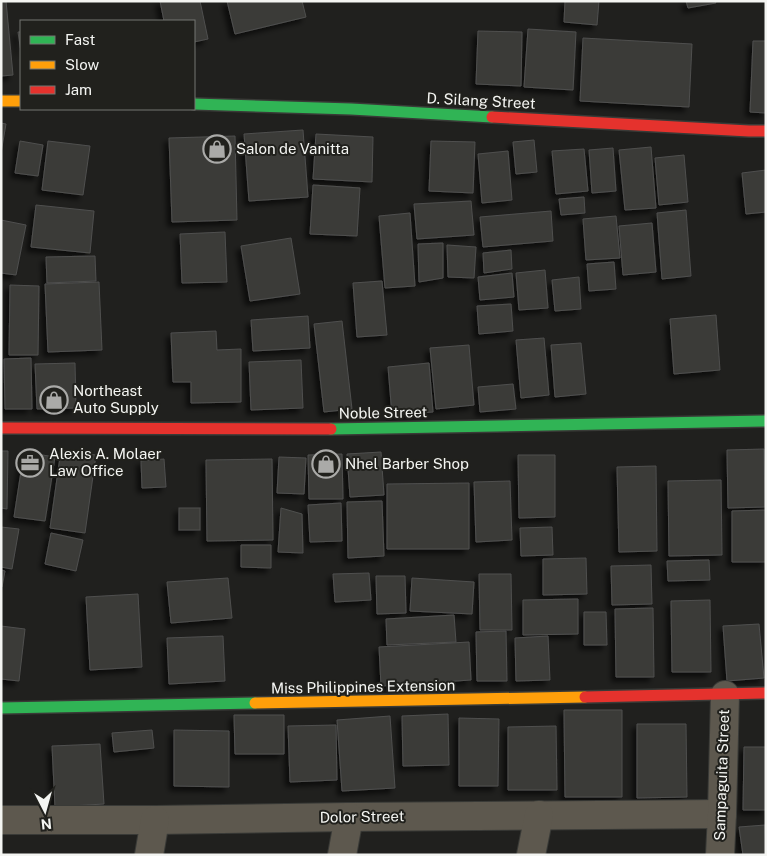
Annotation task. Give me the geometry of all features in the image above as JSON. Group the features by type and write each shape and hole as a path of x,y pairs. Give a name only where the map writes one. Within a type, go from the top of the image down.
{"street":[{"path":"1,100 20,101"},
{"name":"D. Silang Street","path":"195,104 351,109 766,131"},
{"name":"Noble Street","path":"1,428 348,429 766,421"},
{"name":"Miss Philippines Extension","path":"1,708 766,693"},
{"name":"Sampaguita Street","path":"720,855 725,695"},
{"name":"Dolor Street","path":"1,820 722,814"},
{"path":"532,855 539,815"},
{"path":"342,855 350,816"},
{"path":"149,855 155,820"}],"building":[{"path":"1,1 6,1 13,75 1,76"},
{"path":"160,1 200,1 208,39 195,42 195,20 164,20"},
{"path":"227,1 302,1 306,17 235,34"},
{"path":"565,1 599,1 597,25 564,22"},
{"path":"686,1 715,1 716,3 688,8"},
{"path":"528,29 576,32 573,90 524,87"},
{"path":"478,31 522,32 521,86 476,84"},
{"path":"583,38 692,44 689,107 580,101"},
{"path":"753,41 766,41 766,113 750,112"},
{"path":"1,123 6,124 1,153"},
{"path":"303,130 308,197 249,201 244,134"},
{"path":"316,134 373,137 372,182 313,179"},
{"path":"235,136 237,220 172,222 169,138"},
{"path":"534,140 537,172 516,174 513,142"},
{"path":"20,141 43,145 38,176 15,173"},
{"path":"48,141 90,146 83,195 42,190"},
{"path":"431,141 475,142 473,193 429,191"},
{"path":"651,147 656,208 625,210 619,150"},
{"path":"613,148 616,191 592,193 589,150"},
{"path":"584,149 588,191 556,194 552,151"},
{"path":"508,151 512,200 482,203 478,154"},
{"path":"684,155 688,202 659,205 655,158"},
{"path":"766,170 766,212 746,214 742,173"},
{"path":"313,185 360,188 357,236 310,234"},
{"path":"584,197 585,213 561,215 559,199"},
{"path":"471,201 474,235 417,239 414,204"},
{"path":"36,205 94,211 90,253 31,247"},
{"path":"686,210 691,276 662,279 657,213"},
{"path":"551,211 553,241 483,247 480,217"},
{"path":"410,213 415,286 385,288 379,216"},
{"path":"616,216 620,258 586,260 583,219"},
{"path":"1,220 26,225 16,275 1,273"},
{"path":"652,223 656,272 623,275 619,226"},
{"path":"225,232 227,282 182,283 180,234"},
{"path":"291,238 300,294 250,301 241,246"},
{"path":"443,243 443,278 419,282 418,244"},
{"path":"447,245 476,247 474,278 448,277"},
{"path":"511,250 512,269 484,273 483,253"},
{"path":"95,256 96,281 47,283 46,257"},
{"path":"614,262 616,289 589,291 587,264"},
{"path":"545,270 548,308 519,310 516,273"},
{"path":"512,273 514,297 480,300 478,277"},
{"path":"579,277 581,309 555,311 552,280"},
{"path":"382,281 387,335 357,337 353,283"},
{"path":"99,282 102,350 48,352 45,284"},
{"path":"10,285 39,286 38,355 9,355"},
{"path":"511,304 513,331 479,334 477,306"},
{"path":"716,315 720,370 674,374 670,319"},
{"path":"308,316 310,348 253,351 251,320"},
{"path":"342,321 352,409 324,412 314,324"},
{"path":"216,331 217,350 241,349 241,402 191,403 191,382 173,382 171,333"},
{"path":"544,338 549,395 521,398 516,340"},
{"path":"581,343 586,394 555,397 551,345"},
{"path":"469,345 474,405 436,409 430,348"},
{"path":"31,358 32,409 5,409 4,359"},
{"path":"301,360 303,408 251,410 249,362"},
{"path":"75,363 76,408 37,409 35,364"},
{"path":"429,363 433,412 392,415 388,367"},
{"path":"513,384 516,409 480,412 478,387"},
{"path":"764,449 765,507 728,508 727,450"},
{"path":"61,450 96,455 85,533 50,528"},
{"path":"1,451 8,451 7,509 1,508"},
{"path":"24,452 55,457 45,521 14,517"},
{"path":"381,452 384,495 350,497 347,454"},
{"path":"342,454 343,499 309,499 308,455"},
{"path":"518,455 555,455 555,517 519,518"},
{"path":"279,457 306,458 304,494 277,493"},
{"path":"164,459 166,487 142,488 141,461"},
{"path":"272,459 273,540 207,541 206,460"},
{"path":"656,466 657,551 619,552 617,467"},
{"path":"721,480 722,555 669,556 668,481"},
{"path":"510,481 512,540 476,542 474,482"},
{"path":"469,483 469,549 387,549 387,484"},
{"path":"382,501 384,556 348,558 347,502"},
{"path":"341,503 342,541 310,542 308,505"},
{"path":"179,508 200,508 200,530 179,530"},
{"path":"281,508 302,514 303,553 278,552"},
{"path":"766,510 766,562 732,562 732,511"},
{"path":"1,527 19,529 12,569 1,567"},
{"path":"552,527 553,555 521,556 520,528"},
{"path":"51,533 83,540 76,571 45,564"},
{"path":"241,545 271,545 271,568 241,567"},
{"path":"586,558 587,594 543,595 543,559"},
{"path":"709,560 710,580 668,581 667,561"},
{"path":"651,565 652,604 612,605 611,566"},
{"path":"1,570 5,571 2,587 1,587"},
{"path":"369,573 371,600 335,602 333,574"},
{"path":"479,574 511,574 512,630 480,630"},
{"path":"376,576 405,576 406,613 377,614"},
{"path":"228,578 232,618 171,623 167,582"},
{"path":"412,578 474,582 472,614 410,611"},
{"path":"138,594 142,667 90,670 86,597"},
{"path":"578,599 578,634 523,635 523,600"},
{"path":"710,600 711,672 672,672 671,601"},
{"path":"653,608 654,677 616,677 615,609"},
{"path":"584,612 606,612 607,645 584,645"},
{"path":"454,615 456,642 387,645 386,619"},
{"path":"759,624 764,678 727,681 723,626"},
{"path":"1,626 25,629 19,681 1,679"},
{"path":"506,631 507,681 477,681 476,632"},
{"path":"223,636 225,681 169,684 167,638"},
{"path":"548,636 550,680 516,681 515,638"},
{"path":"469,642 471,680 381,686 379,647"},
{"path":"564,710 622,710 622,797 565,797"},
{"path":"448,714 449,765 403,766 402,716"},
{"path":"234,715 284,715 284,754 235,754"},
{"path":"390,716 395,788 342,791 337,720"},
{"path":"459,718 499,719 498,786 459,786"},
{"path":"637,724 686,724 687,797 637,798"},
{"path":"336,725 337,780 290,782 288,726"},
{"path":"556,726 557,790 508,790 508,727"},
{"path":"152,730 154,748 114,752 112,733"},
{"path":"174,730 229,731 229,787 174,786"},
{"path":"100,744 104,804 55,807 52,746"},
{"path":"744,747 766,747 766,810 743,810"},
{"path":"765,825 766,855 743,855 739,827"}],"traffic: fast":[{"path":"195,104 351,109 492,117"},
{"path":"331,429 766,421"},
{"path":"1,708 255,703"}],"traffic: slow":[{"path":"1,101 20,101"},
{"path":"255,703 585,697"}],"traffic: jam":[{"path":"492,117 766,131"},
{"path":"1,428 331,429"},
{"path":"585,697 766,693"}],"place":[{"name":"Salon de Vanitta","path":"217,149"},
{"name":"Northeast Auto Supply","path":"54,400"},
{"name":"Alexis A. Molaer Law Office","path":"30,463"},
{"name":"Nhel Barber Shop","path":"326,464"}]}
